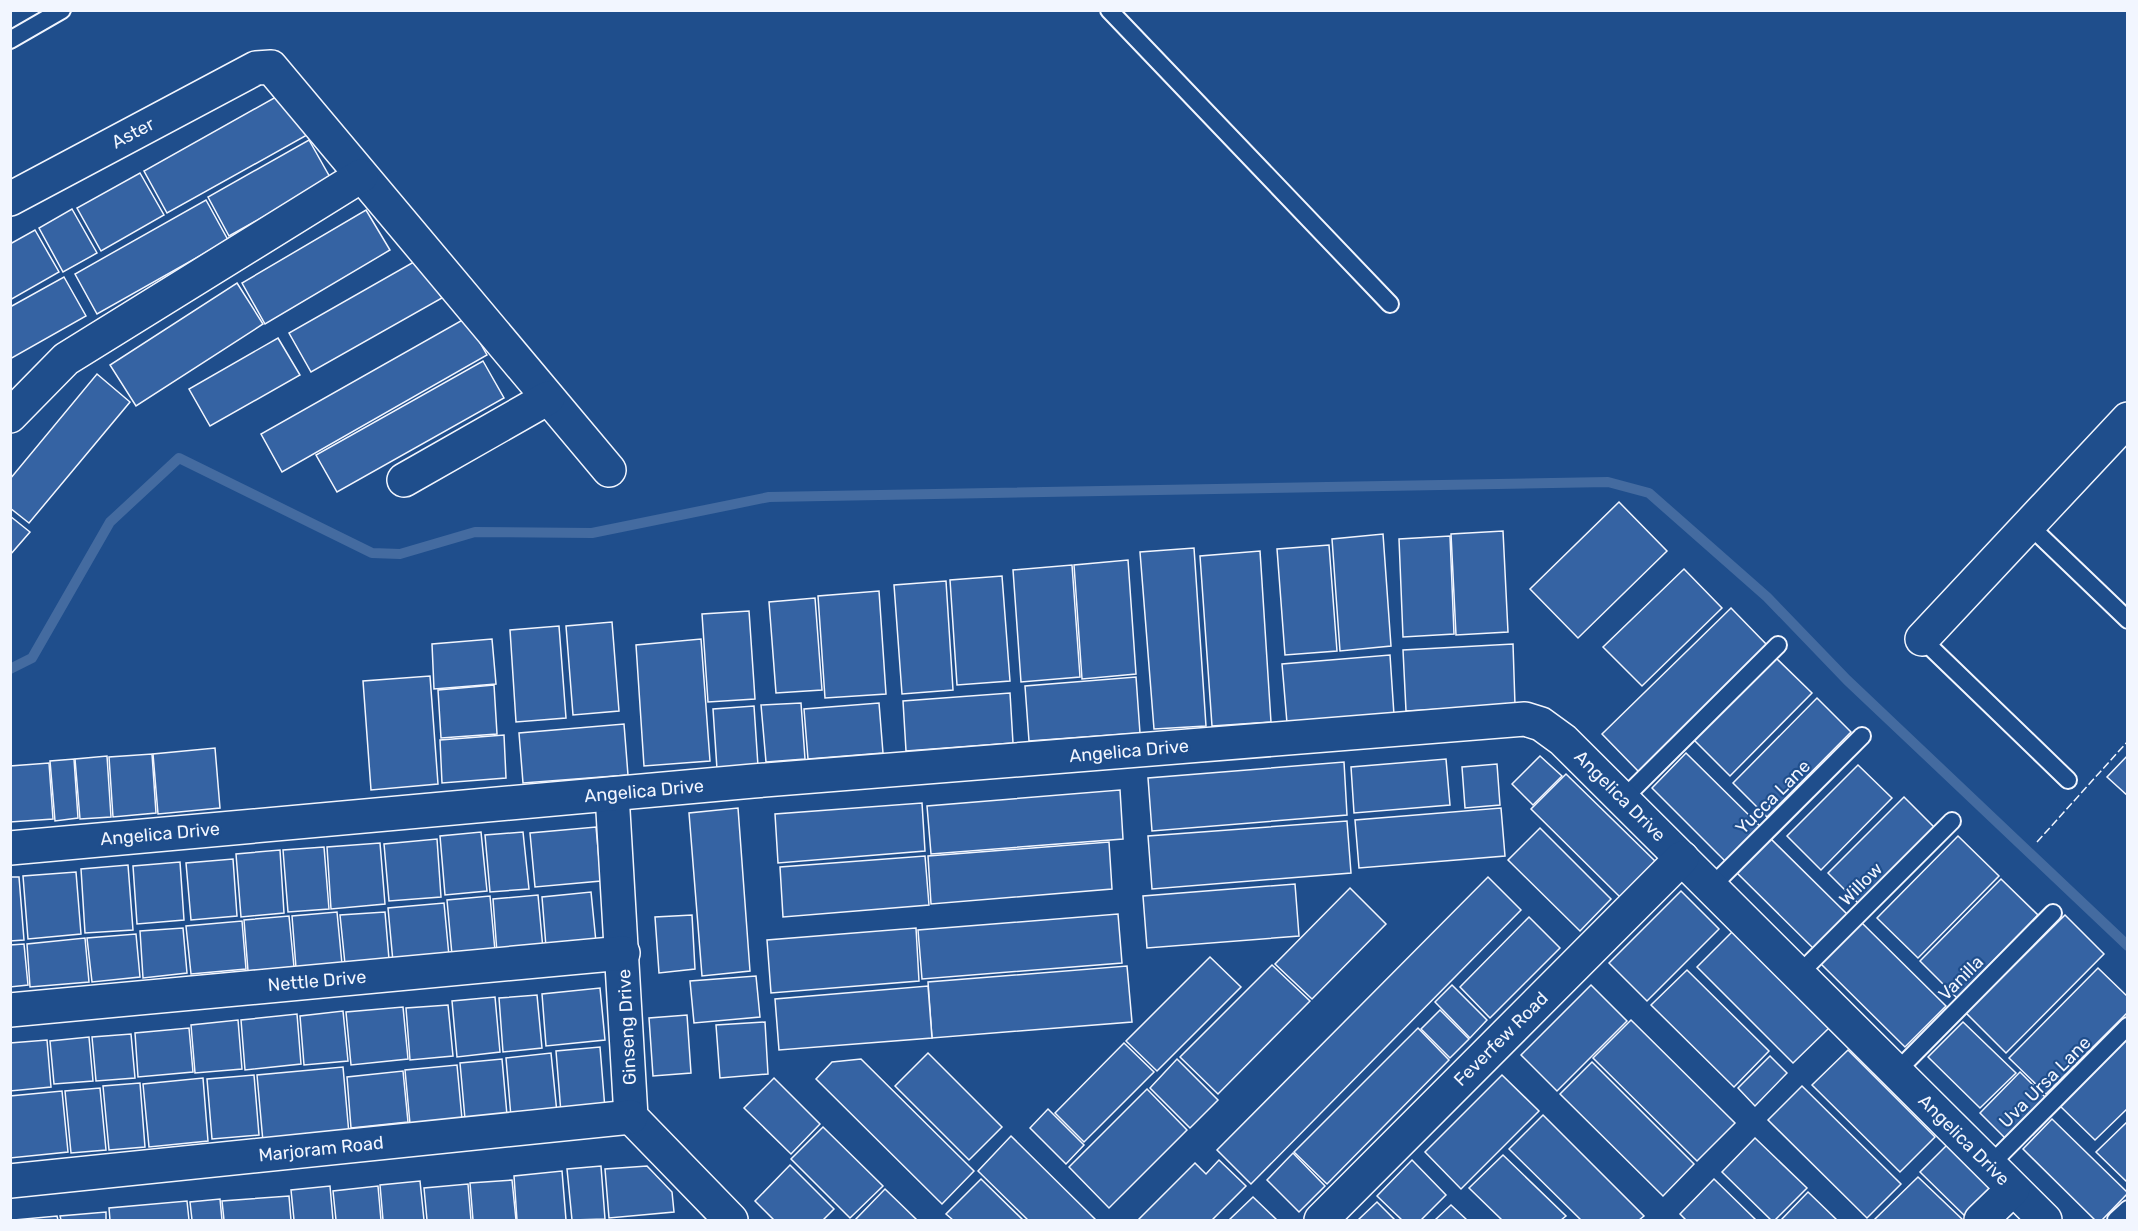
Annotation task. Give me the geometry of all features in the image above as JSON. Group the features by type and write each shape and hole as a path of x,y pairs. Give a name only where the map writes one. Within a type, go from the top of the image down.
{"street":[{"name":"Aster","path":"10,199 256,68 271,67 361,176"},
{"path":"10,416 66,359 361,176 609,470"},
{"path":"404,480 548,398"},
{"path":"1922,639 2127,419"},
{"name":"Angelica Drive","path":"10,848 612,794 1525,719 1552,731 1623,799 2045,1221"},
{"name":"Ginseng Drive","path":"612,794 624,953 631,1117"},
{"name":"Feverfew Road","path":"1321,1221 1682,858"},
{"name":"Nettle Drive","path":"10,1010 624,953"},
{"path":"631,1117 731,1221"},
{"name":"Marjoram Road","path":"10,1180 631,1117"},
{"path":"1981,1221 2013,1189"}],"lane":[{"path":"10,40 62,10"},
{"path":"1109,10 1390,304"},
{"path":"2029,525 2127,620"},
{"path":"1922,639 2068,780"},
{"path":"1623,799 1778,645"},
{"name":"Yucca Lane","path":"1711,887 1862,736"},
{"name":"Willow","path":"1799,975 1952,821"},
{"name":"Vanilla","path":"1896,1072 2053,913"},
{"name":"Uva Ursa Lane","path":"1990,1165 2127,1026"},
{"path":"2116,1221 2127,1209"}],"building":[{"path":"283,93 307,135 167,213 144,171"},
{"path":"309,140 331,179 229,236 208,197"},
{"path":"140,173 164,215 101,251 77,208"},
{"path":"206,200 228,240 97,314 75,274"},
{"path":"72,209 97,253 63,272 39,228"},
{"path":"366,210 390,250 265,324 242,283"},
{"path":"35,230 59,272 10,300 10,244"},
{"path":"419,259 442,298 311,372 289,333"},
{"path":"64,277 86,316 10,359 10,307"},
{"path":"237,283 263,324 136,406 110,365"},
{"path":"466,318 487,355 282,472 261,434"},
{"path":"278,338 300,375 210,426 189,389"},
{"path":"483,361 504,398 337,492 316,455"},
{"path":"97,374 130,402 29,523 10,508 10,479"},
{"path":"1619,502 1667,551 1578,638 1530,589"},
{"path":"10,516 30,532 10,555"},
{"path":"1503,531 1508,632 1456,635 1451,534"},
{"path":"1383,534 1391,646 1340,651 1332,539"},
{"path":"1450,536 1454,634 1403,637 1399,539"},
{"path":"1329,545 1337,651 1285,655 1277,549"},
{"path":"1194,548 1206,726 1154,729 1140,552"},
{"path":"1260,551 1271,722 1212,726 1200,556"},
{"path":"1128,560 1136,674 1082,679 1074,565"},
{"path":"1072,565 1080,677 1021,682 1013,570"},
{"path":"1684,569 1722,608 1642,686 1603,647"},
{"path":"1002,576 1010,681 957,685 950,580"},
{"path":"946,581 953,690 902,694 894,585"},
{"path":"879,591 886,694 825,698 818,596"},
{"path":"815,598 822,690 776,693 769,602"},
{"path":"1731,608 1768,646 1639,772 1602,734"},
{"path":"749,611 755,699 708,702 702,614"},
{"path":"612,622 619,711 573,715 566,626"},
{"path":"559,626 566,718 516,722 510,630"},
{"path":"492,639 496,684 434,689 432,644"},
{"path":"701,639 710,761 644,766 636,645"},
{"path":"1513,644 1515,705 1406,711 1403,650"},
{"path":"1390,655 1394,715 1287,723 1282,664"},
{"path":"1775,657 1812,693 1730,776 1693,739"},
{"path":"430,676 438,784 371,790 363,681"},
{"path":"1136,677 1140,733 1029,741 1025,686"},
{"path":"494,685 497,734 441,738 438,690"},
{"path":"1010,693 1013,743 906,751 903,701"},
{"path":"1817,698 1851,732 1767,817 1733,783"},
{"path":"801,703 805,759 766,762 761,705"},
{"path":"879,703 883,753 808,759 804,709"},
{"path":"754,706 758,766 717,769 713,709"},
{"path":"624,724 628,775 523,783 519,733"},
{"path":"504,735 506,778 442,783 440,740"},
{"path":"215,748 220,808 158,814 153,754"},
{"path":"1686,753 1761,827 1727,863 1652,788"},
{"path":"152,754 156,813 113,817 109,757"},
{"path":"2128,755 2128,796 2107,777"},
{"path":"107,756 111,817 80,819 75,759"},
{"path":"1540,756 1562,776 1533,805 1512,784"},
{"path":"74,759 78,818 55,821 50,761"},
{"path":"1446,759 1450,805 1354,813 1351,767"},
{"path":"1344,762 1347,815 1152,831 1148,778"},
{"path":"49,763 53,819 10,822 10,766"},
{"path":"1497,764 1500,805 1465,808 1462,767"},
{"path":"1858,765 1892,798 1821,870 1787,836"},
{"path":"1566,774 1656,862 1620,897 1531,809"},
{"path":"1120,790 1123,839 931,854 927,806"},
{"path":"1904,797 1936,829 1860,905 1828,873"},
{"path":"922,803 925,851 778,863 775,814"},
{"path":"738,808 750,971 702,976 689,813"},
{"path":"1501,808 1505,856 1359,868 1355,820"},
{"path":"1347,821 1351,873 1152,889 1148,836"},
{"path":"596,827 601,881 535,887 530,833"},
{"path":"1540,828 1611,899 1580,931 1508,860"},
{"path":"481,832 487,891 445,895 440,836"},
{"path":"523,832 529,889 490,892 485,835"},
{"path":"1958,836 1999,876 1918,958 1877,918"},
{"path":"1770,838 1847,914 1813,948 1736,872"},
{"path":"437,839 441,897 389,901 384,844"},
{"path":"1109,842 1112,889 931,904 928,856"},
{"path":"380,843 385,904 331,909 327,847"},
{"path":"324,847 329,909 288,912 283,850"},
{"path":"280,850 284,913 241,917 236,854"},
{"path":"925,856 929,905 783,917 780,867"},
{"path":"233,859 237,916 191,920 186,863"},
{"path":"180,862 184,920 137,924 133,866"},
{"path":"128,865 133,930 85,933 81,869"},
{"path":"76,872 81,934 28,939 23,876"},
{"path":"10,877 19,877 24,940 10,941"},
{"path":"1488,877 1521,910 1251,1184 1217,1150"},
{"path":"2001,879 2038,915 1957,998 1920,961"},
{"path":"1295,884 1299,936 1147,948 1143,896"},
{"path":"1350,888 1386,924 1312,999 1275,964"},
{"path":"1681,891 1719,929 1647,1001 1609,963"},
{"path":"591,892 596,942 546,947 542,897"},
{"path":"538,895 543,949 497,953 493,899"},
{"path":"490,896 495,951 452,955 447,900"},
{"path":"444,903 449,956 393,962 388,908"},
{"path":"337,912 342,964 296,968 292,916"},
{"path":"385,912 389,959 345,964 340,915"},
{"path":"1118,914 1122,963 922,979 918,930"},
{"path":"692,915 695,969 659,973 655,917"},
{"path":"2065,915 2104,954 2006,1053 1966,1013"},
{"path":"289,916 294,967 248,971 244,920"},
{"path":"1529,917 1560,948 1490,1018 1460,987"},
{"path":"242,921 246,969 191,974 186,926"},
{"path":"1862,923 1946,1006 1905,1047 1821,964"},
{"path":"183,928 187,973 143,978 140,931"},
{"path":"916,928 919,981 771,993 767,940"},
{"path":"1732,932 1829,1028 1793,1063 1697,967"},
{"path":"136,934 140,977 92,982 87,938"},
{"path":"85,938 89,982 30,987 27,944"},
{"path":"24,944 28,985 10,987 10,945"},
{"path":"1210,957 1241,987 1157,1071 1126,1041"},
{"path":"1272,965 1310,1001 1218,1094 1180,1057"},
{"path":"1127,966 1132,1022 932,1038 928,982"},
{"path":"2098,968 2128,997 2128,1012 2046,1094 2009,1058"},
{"path":"1687,970 1769,1051 1734,1087 1651,1005"},
{"path":"756,976 760,1017 694,1023 690,981"},
{"path":"1452,985 1487,1020 1470,1038 1435,1002"},
{"path":"1591,985 1627,1021 1557,1091 1521,1055"},
{"path":"928,986 932,1038 779,1050 775,999"},
{"path":"600,988 605,1040 546,1046 542,994"},
{"path":"537,995 542,1048 503,1052 499,998"},
{"path":"495,997 500,1052 457,1057 452,1001"},
{"path":"448,1005 453,1056 410,1060 406,1008"},
{"path":"403,1007 408,1059 351,1065 346,1012"},
{"path":"1440,1010 1469,1039 1450,1058 1421,1029"},
{"path":"343,1011 348,1061 304,1065 300,1016"},
{"path":"297,1014 301,1064 245,1070 241,1020"},
{"path":"687,1015 691,1073 653,1076 649,1018"},
{"path":"238,1020 242,1069 195,1073 191,1025"},
{"path":"1631,1020 1735,1123 1697,1161 1593,1058"},
{"path":"765,1022 768,1074 720,1078 716,1025"},
{"path":"1963,1022 2016,1073 1980,1108 1928,1057"},
{"path":"189,1028 193,1072 138,1077 135,1033"},
{"path":"1418,1028 1449,1060 1327,1184 1294,1152"},
{"path":"131,1034 135,1078 96,1081 92,1037"},
{"path":"2128,1034 2128,1108 2095,1140 2058,1104"},
{"path":"89,1037 93,1081 54,1084 50,1041"},
{"path":"47,1040 51,1087 10,1091 10,1043"},
{"path":"1124,1043 1154,1072 1084,1142 1055,1113"},
{"path":"600,1047 605,1109 561,1113 556,1051"},
{"path":"1848,1050 1935,1137 1900,1172 1812,1085"},
{"path":"551,1053 557,1113 511,1117 506,1058"},
{"path":"928,1053 1002,1127 969,1160 895,1086"},
{"path":"1770,1056 1787,1073 1755,1106 1738,1088"},
{"path":"502,1059 507,1115 465,1119 460,1063"},
{"path":"861,1059 974,1171 942,1204 816,1079 832,1062"},
{"path":"1177,1059 1218,1100 1190,1128 1150,1088"},
{"path":"1592,1062 1694,1164 1663,1196 1560,1094"},
{"path":"457,1065 462,1119 410,1124 405,1070"},
{"path":"343,1067 349,1134 263,1142 257,1075"},
{"path":"403,1071 408,1122 351,1128 347,1077"},
{"path":"2020,1072 2047,1099 2006,1139 1980,1113"},
{"path":"254,1075 259,1135 212,1139 207,1079"},
{"path":"1502,1075 1539,1111 1461,1189 1425,1152"},
{"path":"203,1078 208,1141 149,1147 143,1084"},
{"path":"774,1078 820,1124 791,1154 744,1108"},
{"path":"140,1083 145,1147 109,1150 103,1086"},
{"path":"1802,1086 1901,1184 1867,1218 1768,1120"},
{"path":"100,1088 106,1150 71,1153 65,1091"},
{"path":"1147,1089 1187,1130 1109,1208 1069,1167"},
{"path":"62,1091 68,1152 10,1158 10,1096"},
{"path":"1048,1109 1084,1145 1066,1164 1030,1128"},
{"path":"1543,1115 1644,1216 1639,1220 1581,1220 1509,1149"},
{"path":"2052,1119 2128,1193 2102,1220 2095,1220 2023,1149"},
{"path":"2128,1121 2128,1183 2096,1152"},
{"path":"823,1127 883,1186 850,1218 791,1159"},
{"path":"1011,1136 1096,1220 1028,1220 978,1171"},
{"path":"1755,1138 1807,1188 1775,1220 1771,1220 1722,1172"},
{"path":"1947,1145 1996,1194 1969,1220 1920,1172"},
{"path":"1293,1153 1325,1186 1299,1212 1267,1180"},
{"path":"1503,1155 1566,1216 1561,1220 1502,1220 1469,1188"},
{"path":"1219,1160 1246,1186 1212,1220 1138,1220 1195,1163 1206,1174"},
{"path":"1412,1160 1446,1195 1421,1220 1402,1220 1377,1196"},
{"path":"790,1165 834,1209 823,1220 774,1220 755,1201"},
{"path":"601,1166 605,1219 572,1220 567,1169"},
{"path":"647,1166 672,1192 674,1212 609,1218 605,1169"},
{"path":"562,1171 566,1220 517,1220 514,1176"},
{"path":"1918,1177 1963,1220 1874,1220"},
{"path":"981,1179 1023,1220 953,1220 946,1214"},
{"path":"1714,1179 1756,1220 1686,1220 1680,1214"},
{"path":"512,1180 516,1220 473,1220 470,1183"},
{"path":"420,1181 424,1220 383,1220 380,1185"},
{"path":"468,1184 471,1220 427,1220 424,1188"},
{"path":"330,1186 333,1220 294,1220 291,1190"},
{"path":"378,1186 381,1220 336,1220 333,1191"},
{"path":"885,1189 917,1220 855,1220"},
{"path":"1808,1192 1837,1220 1781,1220"},
{"path":"289,1196 291,1220 224,1220 222,1201"},
{"path":"1253,1197 1277,1220 1229,1220"},
{"path":"220,1199 222,1220 192,1220 190,1202"},
{"path":"187,1201 189,1220 110,1220 109,1208"},
{"path":"1377,1202 1395,1220 1358,1220"},
{"path":"1451,1205 1467,1220 1435,1220"},
{"path":"106,1212 106,1220 61,1220 60,1216"},
{"path":"57,1216 58,1220 14,1220"}],"waterway":[{"path":"10,669 32,658 110,522 179,458 372,553 400,554 475,532 592,533 769,497 1608,482 1649,493 1767,597 1847,680 2128,946"}],"fence":[{"path":"2037,842 2128,741"}]}
